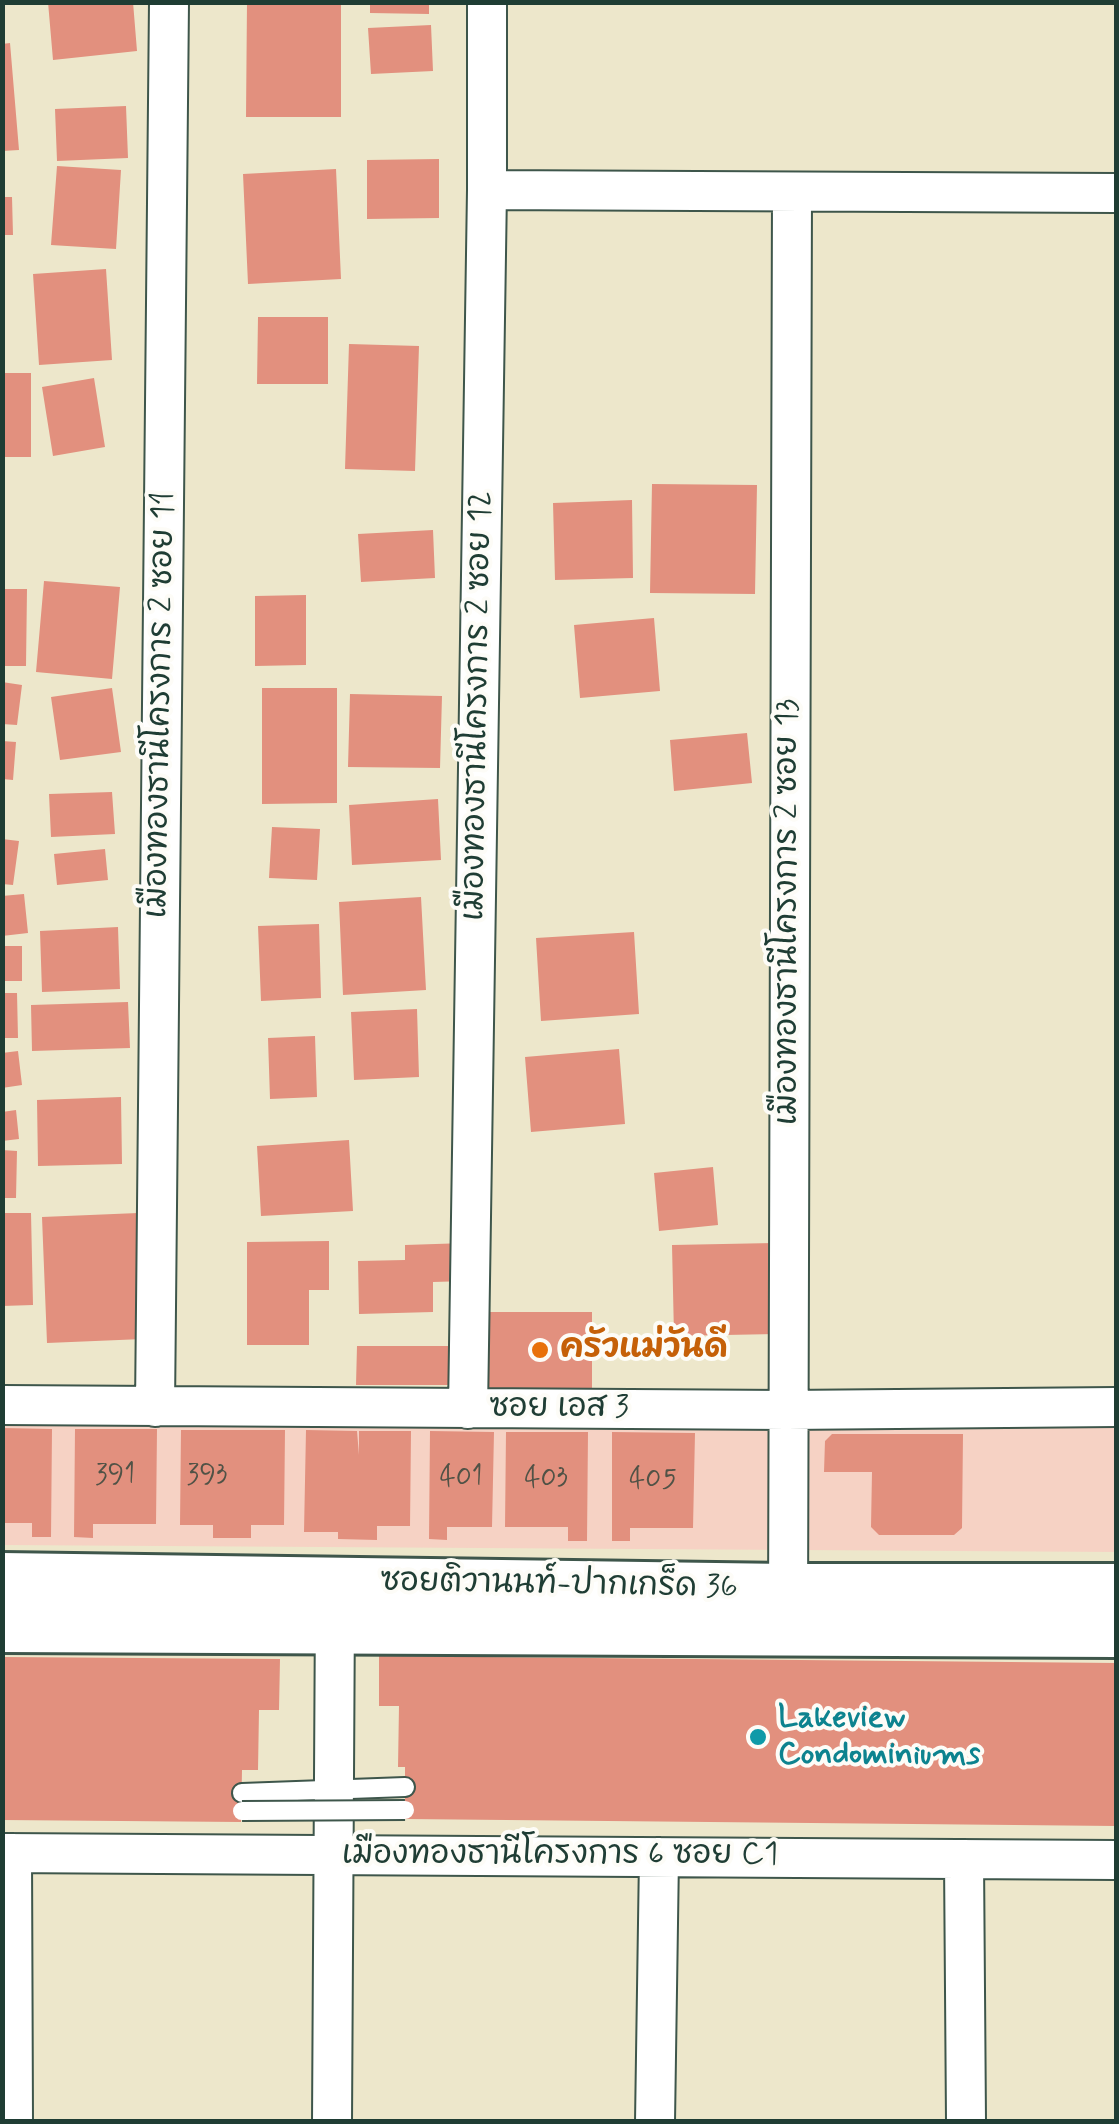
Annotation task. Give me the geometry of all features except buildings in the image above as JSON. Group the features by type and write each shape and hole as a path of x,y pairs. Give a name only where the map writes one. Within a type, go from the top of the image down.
{"street":[{"name":"เมืองทองธานีโครงการ 2 ซอย 11","path":"155,1408 169,2"},
{"name":"เมืองทองธานีโครงการ 2 ซอย 12","path":"468,1408 487,190 486,2"},
{"path":"487,190 1116,193"},
{"name":"เมืองทองธานีโครงการ 2 ซอย 13","path":"788,1611 792,192"},
{"name":"ซอย เอส 3","path":"2,1404 787,1410 1116,1407"},
{"name":"ซอยติวานนท์-ปากเกร็ด 36","path":"2,1579 335,1605 788,1611 1116,1631"},
{"name":"ซอยติวานนท์-ปากเกร็ด 36","path":"788,1611 1116,1590"},
{"path":"332,2122 335,1605"},
{"name":"ซอยติวานนท์-ปากเกร็ด 36","path":"2,1626 335,1605"},
{"path":"8,1853 13,2122"},
{"name":"เมืองทองธานีโครงการ 6 ซอย C1","path":"8,1853 1116,1860"},
{"path":"655,2122 659,1857"},
{"path":"964,1859 966,2122"}],"lane":[{"path":"404,1810 242,1802 333,1789 405,1787"}],"shaded area":[{"path":"3,1411 1116,1421 1116,1552 3,1545"}],"place":[{"name":"ครัวแม่วันดี","path":"540,1350"},
{"name":"Lakeview Condominiums","path":"758,1737"}]}
